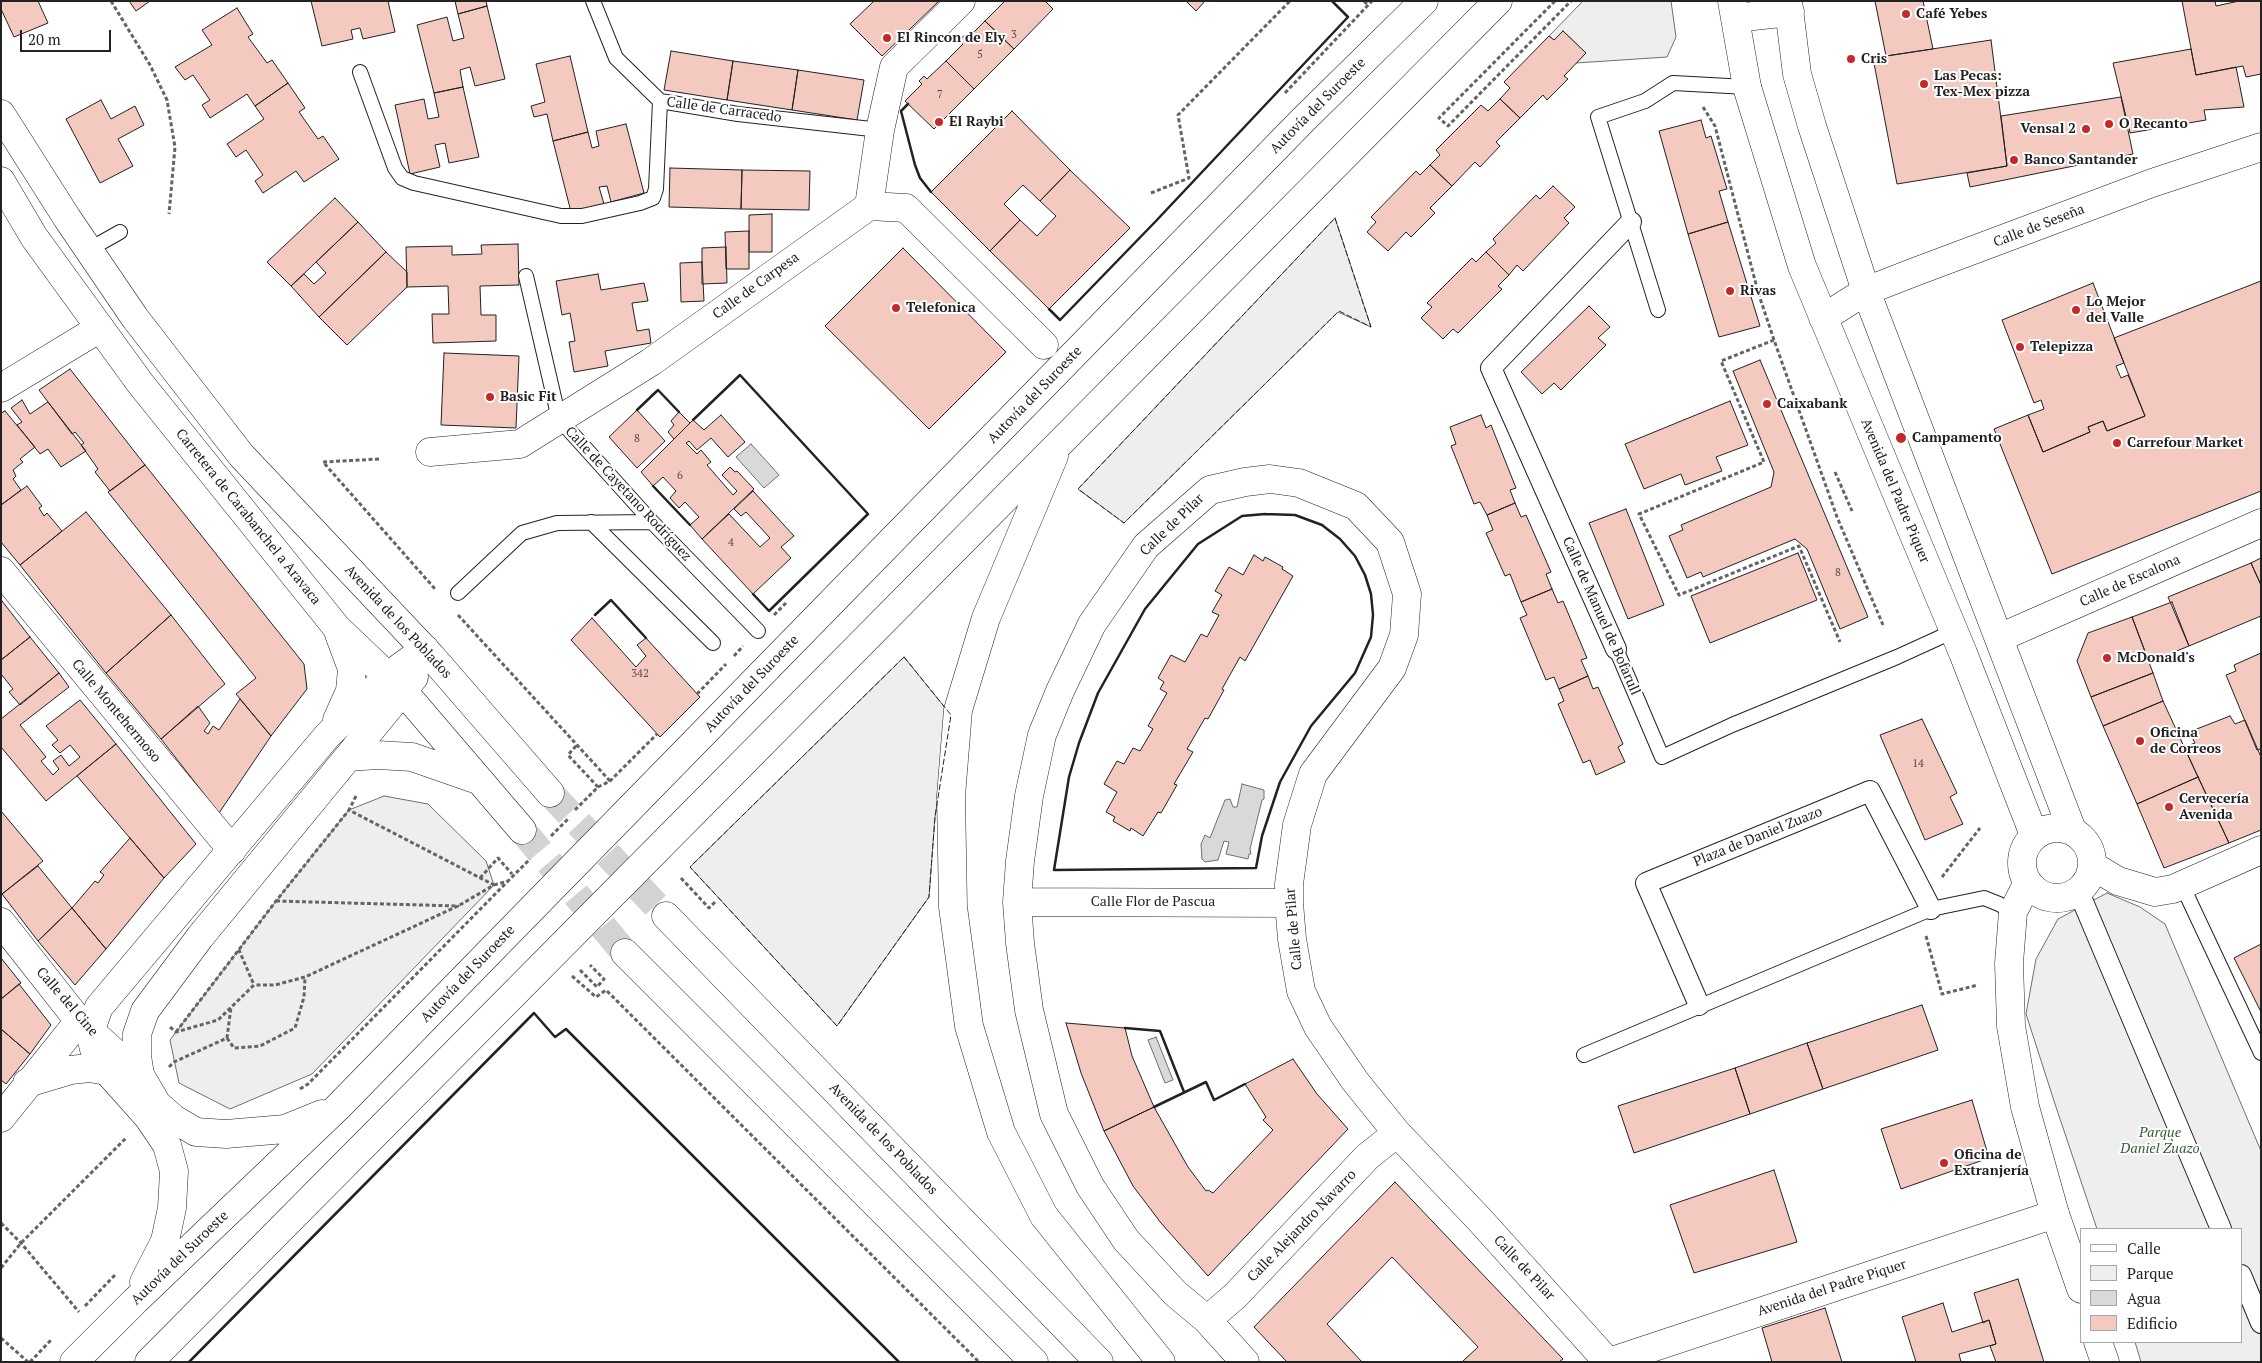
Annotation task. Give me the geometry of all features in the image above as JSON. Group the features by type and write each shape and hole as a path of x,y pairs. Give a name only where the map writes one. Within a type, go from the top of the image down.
{"main road":[{"path":"962,1 894,67 880,130 869,206 906,208 1044,345"},
{"name":"Autovía del Suroeste","path":"74,1362 134,1301 338,1108 1296,127 1424,1"},
{"path":"149,1362 1498,1"},
{"path":"1734,9 1789,6 1797,74 1866,291 2072,830 2088,845 2094,866 2085,886 2067,898 2045,897 2027,884 2021,867 2024,849 2034,835 2052,827 2072,830"},
{"name":"Avenida del Padre Piquer","path":"1734,9 1747,87 1802,266 1822,318 1954,631 2034,835"},
{"path":"1,114 88,250"},
{"name":"Calle de Seseña","path":"1822,318 1866,291 2143,187 2261,147"},
{"name":"Carretera de Carabanchel a Aravaca","path":"1,181 34,237 140,383 337,628 396,684 480,781 535,835"},
{"name":"Calle de Carpesa","path":"430,452 520,444 651,362 869,206"},
{"name":"Avenida de los Poblados","path":"88,250 134,318 241,455 428,653 550,793"},
{"path":"1,388 100,328"},
{"path":"1061,441 986,618 958,710 951,796 954,907 969,1026 1000,1132 1044,1216 1161,1362"},
{"name":"Calle de Pilar","path":"1245,1362 1207,1320 1175,1293 1126,1240 1090,1186 1054,1114 1029,1010 1020,943 1017,902 1020,861 1029,796 1042,735 1060,691 1092,624 1146,546 1210,490 1245,482 1270,479 1299,483 1356,506 1390,542 1407,594 1404,635 1392,668 1313,774 1297,825 1289,884 1289,903 1292,939 1301,991 1318,1027 1350,1073 1397,1133 1544,1290 1608,1362"},
{"name":"Calle de Escalona","path":"1999,638 2261,523"},
{"name":"Calle Montehermoso","path":"1,571 232,850"},
{"path":"332,730 350,691 352,669 337,628"},
{"path":"1,1118 27,1083 85,1026 332,730 396,684 428,653"},
{"path":"134,1301 165,1241 172,1208 174,1170 167,1145 142,1090 136,1056 137,1034 146,1011 200,937 348,757 396,684"},
{"path":"348,757 378,755 412,757 480,781"},
{"path":"2094,866 2118,881 2155,892 2173,889 2261,850"},
{"path":"2027,884 2013,912 2009,963 2011,1026 2025,1107 2055,1214 2080,1286"},
{"name":"Calle Flor de Pascua","path":"1017,902 1289,903"},
{"name":"Avenida de los Poblados","path":"666,916 1098,1362"},
{"name":"Calle del Cine","path":"1,922 85,1026 94,1048 104,1064"},
{"path":"625,954 1034,1362"},
{"path":"27,1083 71,1070 104,1064 137,1034"},
{"path":"104,1064 142,1090 174,1119 196,1132 226,1134 285,1129 338,1108"},
{"name":"Calle Alejandro Navarro","path":"1207,1320 1235,1296 1367,1157 1397,1133"},
{"name":"Avenida del Padre Piquer","path":"1608,1362 2055,1214"},
{"path":"2098,1343 2105,1362"}],"street":[{"name":"Calle de Manuel de Bofarull","path":"1616,649 1491,368 1630,222"},
{"name":"Plaza de Daniel Zuazo","path":"1699,1005 1646,883 1870,791 1928,904"},
{"path":"2078,890 2221,1228"},
{"path":"2242,1278 2261,1323"}],"lane":[{"name":"Calle de Carracedo","path":"593,1 616,58 660,102 738,114 880,130"},
{"path":"360,72 395,168 402,178 414,183 560,216 582,216 640,203 653,198 656,189 660,102"},
{"path":"1658,310 1598,117 1644,102 1672,83 1747,87"},
{"path":"88,250 120,232"},
{"name":"Calle de Cayetano Rodríguez","path":"526,276 559,419 652,522 758,631"},
{"path":"591,522 713,643"},
{"path":"458,593 522,533 557,523 652,522"},
{"name":"Calle de Manuel de Bofarull","path":"1616,649 1662,757 1732,725 1897,657 1954,631"},
{"path":"2182,885 2261,1053"},
{"path":"1584,1055 1928,904 1984,898 2013,912"}],"path":[{"path":"111,1 150,65 167,100 175,147 169,214"},
{"path":"1150,193 1189,178 1178,115 1290,1"},
{"path":"1364,1 1368,5 1372,1"},
{"path":"1555,1 1439,118 1448,126 1571,1"},
{"path":"1700,102 1715,126 1758,292 1774,340 1837,517 1883,625"},
{"path":"1774,340 1721,361 1764,462 1639,514 1679,595 1799,546 1840,642"},
{"path":"1835,472 1852,511"},
{"path":"535,835 598,787 610,781 656,734"},
{"path":"576,746 568,755 598,787"},
{"path":"176,1032 276,901 350,810 358,792"},
{"path":"350,810 494,885"},
{"path":"1928,904 1980,828"},
{"path":"292,1094 308,1084 534,854"},
{"path":"480,878 498,858 512,874"},
{"path":"681,878 709,908 716,901"},
{"path":"176,1032 218,1020 254,986 275,986 305,977 458,906 494,885 508,881"},
{"path":"276,901 458,906"},
{"path":"1924,932 1942,994 1978,986"},
{"path":"239,950 254,986"},
{"path":"578,968 597,986 604,979 590,965"},
{"path":"231,1007 227,1038 234,1048 260,1046 295,1028 304,997 305,977"},
{"path":"164,1023 176,1032"},
{"path":"164,1035 169,1027"},
{"path":"1,1268 21,1243 138,1126 126,1114 142,1090 174,1062 227,1038"},
{"path":"1,1223 21,1243 79,1312 119,1271"},
{"path":"1,1338 29,1362 58,1334"}],"green space":[{"path":"1583,1 1671,1 1676,37 1667,57 1576,63 1586,53 1563,31 1554,40 1549,36"},
{"path":"1335,218 1371,327 1338,312 1124,523 1078,489"},
{"path":"904,657 951,715 935,817 929,897 837,1026 690,867"},
{"path":"384,796 428,804 486,861 494,885 312,1074 230,1109 179,1083 170,1040 276,901 349,810"},
{"name":"Parque Daniel Zuazo","path":"2107,893 2140,907 2165,924 2261,1151 2261,1362 2141,1362 2135,1343 2242,1343 2242,1228 2097,1228 2026,1014 2036,959 2058,919"}],"water":[{"path":"751,444 779,475 764,488 736,457"},
{"path":"1242,784 1264,790 1264,799 1262,800 1250,849 1251,854 1249,854 1248,859 1226,854 1229,842 1224,841 1218,860 1205,862 1202,859 1201,844 1205,835 1210,838 1225,800 1230,799 1233,807 1237,807"},
{"path":"1156,1037 1173,1080 1165,1083 1148,1040"}],"building":[{"path":"1,1 38,1 48,23 14,37 1,9"},
{"path":"129,1 150,1 136,11"},
{"path":"311,1 388,1 395,32 363,39 360,28 351,30 353,39 322,46"},
{"path":"455,1 486,1 487,6 458,14"},
{"path":"874,1 939,1 882,56 850,24"},
{"path":"1005,1 1045,1 1053,9 1014,49 985,21"},
{"path":"1186,1 1205,1 1196,11"},
{"path":"1875,1 1923,1 1933,49 1886,56"},
{"path":"2182,1 2215,1 2216,6 2239,1 2261,1 2261,74 2246,77 2243,66 2196,75"},
{"path":"487,6 505,79 475,86 470,67 460,70 463,87 434,93 417,25 447,17 453,41 464,38 458,14"},
{"path":"237,8 253,34 248,37 267,63 272,60 288,83 255,106 247,94 210,118 202,105 210,100 193,75 185,80 175,67 212,45 202,30"},
{"path":"985,21 1014,49 974,89 946,61 963,44 959,40 965,35 968,38"},
{"path":"1563,31 1586,53 1564,76 1568,79 1547,100 1543,95 1520,118 1500,99 1510,88 1504,82 1549,36 1554,40"},
{"path":"1991,40 2007,166 1897,184 1873,58"},
{"path":"2191,49 2196,75 2236,67 2244,107 2204,110 2206,120 2130,133 2113,63"},
{"path":"671,51 733,61 727,100 664,90"},
{"path":"570,56 588,132 553,141 547,114 534,117 531,106 545,102 536,64"},
{"path":"733,61 798,70 792,110 727,100"},
{"path":"946,61 974,89 934,129 905,101 922,84 919,81 924,76 927,79"},
{"path":"798,70 864,80 857,120 792,110"},
{"path":"288,83 305,108 299,112 318,139 323,136 339,159 304,182 296,171 263,193 255,181 263,175 246,150 236,157 227,144 264,119 255,106"},
{"path":"463,87 479,157 449,163 445,143 435,145 440,167 410,174 395,105 424,99 428,119 439,117 434,93"},
{"path":"2121,97 2133,154 1970,187 1967,173 2007,166 2001,116"},
{"path":"1500,99 1520,118 1496,142 1500,146 1480,167 1475,162 1452,186 1430,165 1440,155 1436,150 1481,105 1488,111"},
{"path":"101,100 111,119 135,106 144,125 118,139 133,166 100,183 66,119"},
{"path":"1012,111 1070,170 1040,201 1023,185 1004,204 1020,220 990,251 931,192"},
{"path":"1701,120 1706,138 1711,136 1727,189 1719,191 1728,222 1688,234 1659,131"},
{"path":"626,124 644,193 611,202 607,186 599,187 604,204 571,212 553,141 588,132 592,148 599,146 596,131"},
{"path":"1430,165 1452,186 1430,208 1435,213 1411,237 1406,232 1388,251 1367,232 1376,222 1371,217 1416,171 1420,175"},
{"path":"670,168 742,170 741,209 669,207"},
{"path":"742,170 810,171 809,210 741,209"},
{"path":"1070,170 1130,228 1049,309 990,251 1020,220 1037,236 1056,216 1040,201"},
{"path":"1553,186 1575,207 1564,218 1569,223 1523,271 1517,265 1509,275 1486,252 1496,243 1493,239 1536,195 1540,199"},
{"path":"335,198 358,222 291,286 267,262"},
{"path":"772,214 772,252 749,252 749,215"},
{"path":"358,222 386,252 319,317 291,286 304,274 314,284 326,273 316,262"},
{"path":"1728,222 1760,326 1719,337 1688,234"},
{"path":"749,231 749,269 726,269 725,232"},
{"path":"518,244 519,285 480,286 481,315 496,315 496,341 433,343 432,314 449,314 448,286 407,287 406,247 452,246 452,255 482,254 481,245"},
{"path":"726,247 727,283 702,284 702,248"},
{"path":"903,248 1006,352 929,429 825,326"},
{"path":"386,252 407,272 407,287 347,345 319,317"},
{"path":"1486,252 1509,275 1498,286 1502,289 1458,333 1453,329 1443,339 1421,318 1432,307 1427,303 1472,258 1476,262"},
{"path":"702,262 704,301 681,302 680,263"},
{"path":"598,274 601,290 644,283 648,301 632,303 637,331 649,329 651,343 605,351 608,366 574,372 569,342 575,341 570,313 562,315 556,281"},
{"path":"2261,281 2261,491 2052,574 1994,429 2028,415 2043,452 2090,432 2088,427 2103,421 2107,431 2145,416 2114,338"},
{"path":"2093,283 2124,363 2116,366 2121,378 2128,375 2145,416 2107,431 2103,421 2088,427 2090,432 2043,452 2028,415 2044,409 2041,400 2034,403 2002,320"},
{"path":"1589,306 1610,327 1598,338 1606,345 1561,390 1554,383 1542,394 1521,372"},
{"path":"444,353 519,356 516,428 441,425"},
{"path":"1760,360 1868,617 1840,629 1807,549 1795,539 1703,577 1701,572 1687,578 1669,536 1683,530 1681,525 1771,487 1774,472 1733,371"},
{"path":"70,369 145,465 110,491 95,472 98,469 81,445 84,443 75,432 72,434 39,390"},
{"path":"22,400 30,414 48,402 86,451 61,467 48,449 40,454 17,425 22,422 11,408"},
{"path":"1730,401 1748,445 1716,457 1722,471 1685,485 1681,474 1644,489 1625,444"},
{"path":"637,410 665,441 637,468 609,437"},
{"path":"5,411 35,447 20,459 23,462 13,470 16,476 13,479 21,490 1,505 1,413"},
{"path":"679,412 690,423 674,439 668,432 674,425 671,421"},
{"path":"721,415 745,442 728,457 711,438 697,450 689,441 686,443 697,454 701,450 711,462 707,465 733,495 737,491 722,475 730,467 735,472 737,471 754,489 702,539 690,525 699,517 685,502 679,508 670,498 676,491 663,477 653,486 641,472 693,420 704,430"},
{"path":"1481,415 1486,428 1491,425 1516,488 1510,490 1515,503 1487,515 1480,502 1474,504 1451,446 1456,444 1450,427"},
{"path":"145,465 304,664 307,689 271,736 236,694 256,678 108,492"},
{"path":"27,486 42,506 39,508 44,516 47,513 62,531 20,565 1,542 1,505"},
{"path":"753,491 794,536 781,547 791,558 753,594 702,539 729,514 760,547 770,538 746,512 741,516 734,509"},
{"path":"1515,503 1521,517 1526,515 1551,572 1546,574 1552,589 1521,602 1510,574 1505,576 1486,533 1493,530 1487,515"},
{"path":"1626,509 1664,605 1628,619 1589,523"},
{"path":"86,512 171,615 106,673 20,565"},
{"path":"1798,553 1817,600 1710,643 1691,596"},
{"path":"1254,555 1263,561 1265,557 1283,567 1282,569 1293,576 1245,661 1240,657 1208,719 1205,718 1187,749 1193,752 1174,784 1177,785 1161,813 1158,812 1143,836 1131,828 1130,831 1113,821 1115,817 1106,812 1117,792 1104,784 1117,761 1124,764 1133,748 1140,751 1153,729 1148,726 1167,693 1160,689 1164,682 1158,678 1171,655 1185,662 1201,634 1207,637 1219,615 1212,612 1222,595 1215,591 1229,567 1243,575"},
{"path":"2261,558 2261,585 2251,563"},
{"path":"2251,563 2261,585 2261,616 2189,646 2168,597"},
{"path":"1552,589 1558,603 1563,601 1587,658 1581,660 1588,676 1559,689 1554,677 1546,680 1520,618 1527,615 1521,602"},
{"path":"1,601 30,637 1,660"},
{"path":"2172,602 2189,646 2149,662 2132,617"},
{"path":"171,615 225,684 161,739 106,673"},
{"path":"2132,617 2153,673 2091,697 2077,661 2088,633"},
{"path":"592,618 636,667 646,656 637,645 646,638 700,697 660,737 571,640"},
{"path":"30,637 59,673 20,705 9,692 13,689 1,674 1,660"},
{"path":"2261,653 2261,749 2257,750 2226,675 2236,671 2234,665"},
{"path":"59,673 69,687 20,725 46,757 41,761 53,775 59,769 53,761 61,755 69,766 80,757 70,745 60,753 52,745 58,740 46,726 80,700 116,744 46,801 1,747 1,719"},
{"path":"2153,673 2163,701 2103,726 2091,697"},
{"path":"1588,676 1593,689 1598,687 1623,744 1618,747 1625,762 1596,775 1590,760 1583,763 1558,704 1564,701 1559,689"},
{"path":"240,699 271,736 219,813 161,739 198,706 210,723 204,731 208,734 213,726 219,730"},
{"path":"2163,701 2198,777 2137,804 2103,726"},
{"path":"2230,716 2235,724 2245,720 2261,757 2261,830 2229,843 2184,747 2195,743 2189,732"},
{"path":"1922,719 1957,793 1950,797 1963,824 1925,840 1880,735"},
{"path":"116,744 196,844 164,878 77,776"},
{"path":"2198,777 2229,843 2164,868 2137,804"},
{"path":"1,811 43,861 2,894 1,894"},
{"path":"130,838 164,878 106,949 72,908 95,881 98,883 104,875 100,872"},
{"path":"38,866 72,908 38,941 2,894"},
{"path":"72,908 106,949 75,985 38,941"},
{"path":"2261,944 2261,1012 2234,958"},
{"path":"1,958 21,983 1,999"},
{"path":"19,984 51,1025 30,1054 1,1029 1,999"},
{"path":"1922,1005 1938,1050 1823,1089 1807,1043"},
{"path":"1066,1023 1125,1028 1132,1056 1154,1107 1104,1131 1081,1073"},
{"path":"1,1029 30,1054 6,1084 1,1080"},
{"path":"1807,1043 1823,1089 1750,1114 1735,1068"},
{"path":"1293,1059 1317,1094 1348,1129 1208,1276 1161,1223 1133,1186 1104,1131 1154,1107 1188,1167 1206,1191 1208,1190 1213,1193 1273,1130 1263,1120 1266,1117 1245,1084"},
{"path":"1735,1068 1750,1114 1634,1153 1618,1106"},
{"path":"1972,1100 1989,1158 1901,1189 1881,1129"},
{"path":"1774,1170 1797,1242 1694,1273 1670,1205"},
{"path":"1395,1182 1563,1359 1559,1362 1462,1362 1478,1347 1392,1257 1327,1324 1362,1362 1287,1362 1254,1327"},
{"path":"2018,1279 2044,1362 1996,1362 1990,1346 1996,1344 1989,1320 1983,1323 1974,1293"},
{"path":"1943,1303 1952,1332 1989,1320 1996,1344 1959,1354 1961,1362 1916,1362 1902,1317"},
{"path":"1825,1308 1842,1362 1772,1362 1762,1328"}],"tunnel":[{"path":"550,793 666,916"},
{"path":"522,830 625,953"}],"fence":[{"path":"1335,218 1371,327 1339,311 1124,523 1078,489 1335,218"},
{"path":"904,657 951,715 935,817 929,897 837,1026 690,867 904,657"}],"wall":[{"path":"1049,309 1060,320 1348,17 1332,1"},
{"path":"908,104 901,111 915,165 920,178 931,192"},
{"path":"693,420 740,375 868,514 769,611 753,594"},
{"path":"637,410 658,390 679,412"},
{"path":"653,486 690,525"},
{"path":"1265,514 1295,515 1322,525 1340,539 1355,556 1365,575 1371,594 1373,615 1371,637 1355,673 1311,726 1280,782 1262,836 1256,868 1054,870 1069,777 1079,743 1098,693 1145,609 1198,544 1242,516 1265,514"},
{"path":"595,615 611,600 646,638"},
{"path":"189,1362 534,1013 555,1037 566,1029 899,1362"},
{"path":"1125,1028 1160,1031 1184,1092"},
{"path":"1154,1107 1206,1082 1214,1100 1245,1084"}],"place":[{"name":"Café Yebes","path":"1906,14"},
{"name":"El Rincon de Ely","path":"887,38"},
{"name":"Cris","path":"1851,59"},
{"name":"Las Pecas: Tex-Mex pizza","path":"1924,84"},
{"name":"El Raybi","path":"939,122"},
{"name":"O Recanto","path":"2109,124"},
{"name":"Vensal 2","path":"2086,129"},
{"name":"Banco Santander","path":"2014,160"},
{"name":"Rivas","path":"1730,291"},
{"name":"Telefonica","path":"896,308"},
{"name":"Lo Mejor del Valle","path":"2076,310"},
{"name":"Telepizza","path":"2020,347"},
{"name":"Basic Fit","path":"490,397"},
{"name":"Caixabank","path":"1767,404"},
{"name":"Campamento","path":"1901,438"},
{"name":"Carrefour Market","path":"2117,443"},
{"name":"McDonald's","path":"2107,658"},
{"name":"Oficina de Correos","path":"2140,741"},
{"name":"Cervecería Avenida","path":"2169,807"},
{"name":"Oficina de Extranjería","path":"1944,1163"}]}
